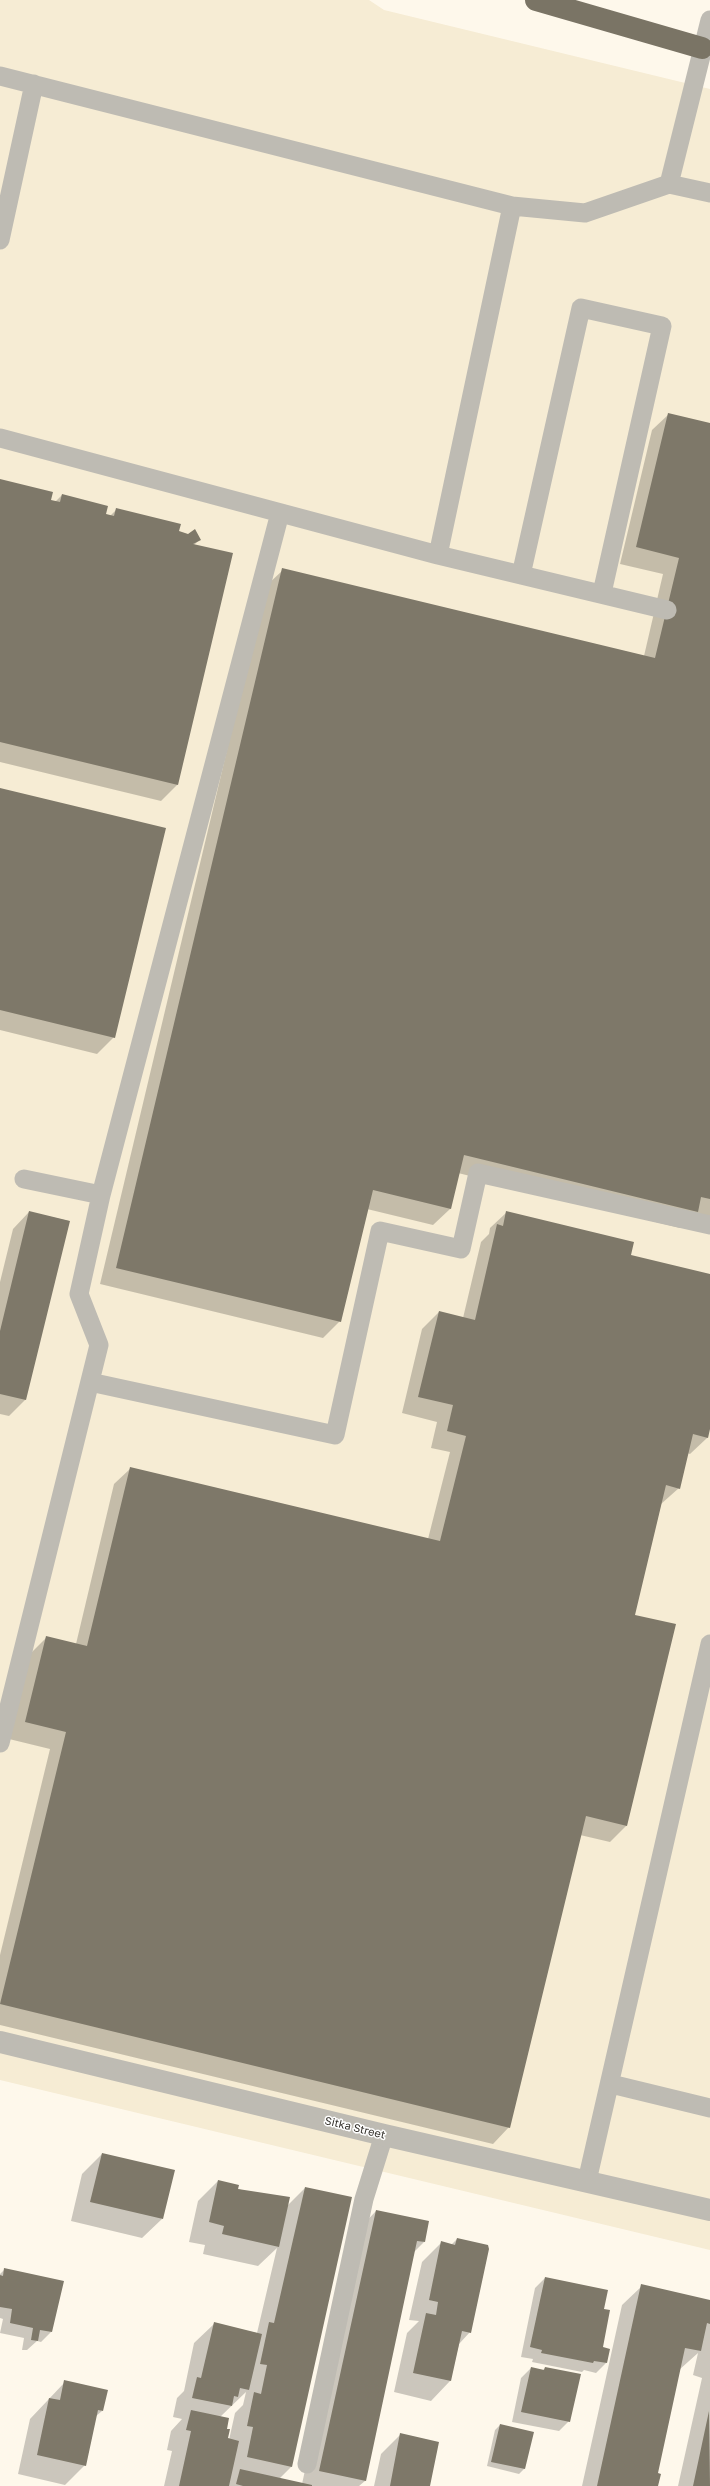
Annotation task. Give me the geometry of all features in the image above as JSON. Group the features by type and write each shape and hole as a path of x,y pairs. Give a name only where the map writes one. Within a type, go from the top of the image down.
{"highway":[{"path":"536,0 702,48"}],"street":[{"name":"Sitka Street","path":"0,2042 384,2135 710,2210"}],"lane":[{"path":"669,184 710,20"},
{"path":"0,76 512,206 585,213 669,184 710,193"},
{"path":"0,240 34,84"},
{"path":"438,555 512,206"},
{"path":"521,574 581,308 655,324 662,326 602,593"},
{"path":"0,438 438,555 602,593 667,610"},
{"path":"0,1743 99,1344 79,1294 101,1195 280,513"},
{"path":"90,1382 335,1435 380,1231 461,1249 478,1173 710,1225"},
{"path":"24,1179 101,1195"},
{"path":"587,2181 611,2084 710,1644"},
{"path":"611,2084 710,2108"},
{"path":"307,2464 364,2199 384,2135"}],"shaded area":[{"path":"0,0 369,0 384,10 710,89 710,2250 0,2080"}],"building":[{"path":"668,413 710,423 710,1199 701,1197 698,1212 464,1155 451,1209 373,1190 341,1322 116,1268 282,568 655,658 679,558 636,547"},
{"path":"0,479 53,492 51,500 60,502 62,494 108,506 106,514 114,516 116,508 181,524 179,531 188,534 195,529 201,540 193,544 233,553 178,785 0,742"},
{"path":"0,788 166,828 115,1038 0,1010"},
{"path":"29,1211 70,1221 26,1400 0,1394 0,1331"},
{"path":"506,1211 634,1242 631,1255 710,1274 710,1429 708,1438 693,1434 680,1489 666,1485 635,1615 676,1624 627,1826 586,1816 510,2128 0,2004 66,1732 25,1722 46,1636 87,1646 130,1467 440,1541 466,1436 447,1431 453,1405 418,1397 439,1311 475,1320 497,1224 503,1226"},
{"path":"102,2153 175,2170 163,2219 90,2202"},
{"path":"218,2180 239,2185 238,2189 290,2197 279,2247 222,2234 224,2226 209,2222"},
{"path":"305,2187 352,2197 292,2467 247,2457 253,2427 247,2426 254,2392 261,2394 267,2365 260,2364 269,2322 274,2323"},
{"path":"376,2210 429,2221 425,2242 417,2241 366,2481 319,2471"},
{"path":"457,2238 488,2245 489,2249 471,2333 462,2331 451,2381 413,2373 426,2313 436,2315 438,2302 429,2300 441,2241 455,2245"},
{"path":"4,2268 64,2281 52,2332 40,2330 38,2341 31,2340 33,2328 10,2323 12,2309 0,2307 0,2275 3,2276"},
{"path":"545,2277 608,2290 604,2309 610,2310 603,2347 610,2349 607,2363 594,2361 593,2363 541,2353 542,2350 530,2347"},
{"path":"641,2284 710,2300 710,2324 707,2323 701,2351 685,2348 658,2473 661,2474 658,2486 597,2486"},
{"path":"214,2322 262,2334 249,2390 240,2388 238,2397 234,2396 232,2406 192,2398 197,2377 201,2378"},
{"path":"531,2367 544,2370 545,2367 581,2374 570,2422 521,2412"},
{"path":"64,2380 108,2390 103,2411 98,2410 86,2466 37,2455 49,2398 60,2400"},
{"path":"191,2410 229,2418 227,2429 230,2429 228,2438 239,2441 229,2486 179,2486 191,2431 186,2430"},
{"path":"709,2411 710,2486 693,2486"},
{"path":"500,2424 534,2432 525,2469 491,2462"},
{"path":"400,2433 439,2442 430,2486 390,2486"},
{"path":"240,2469 312,2486 243,2486 236,2484"}]}
